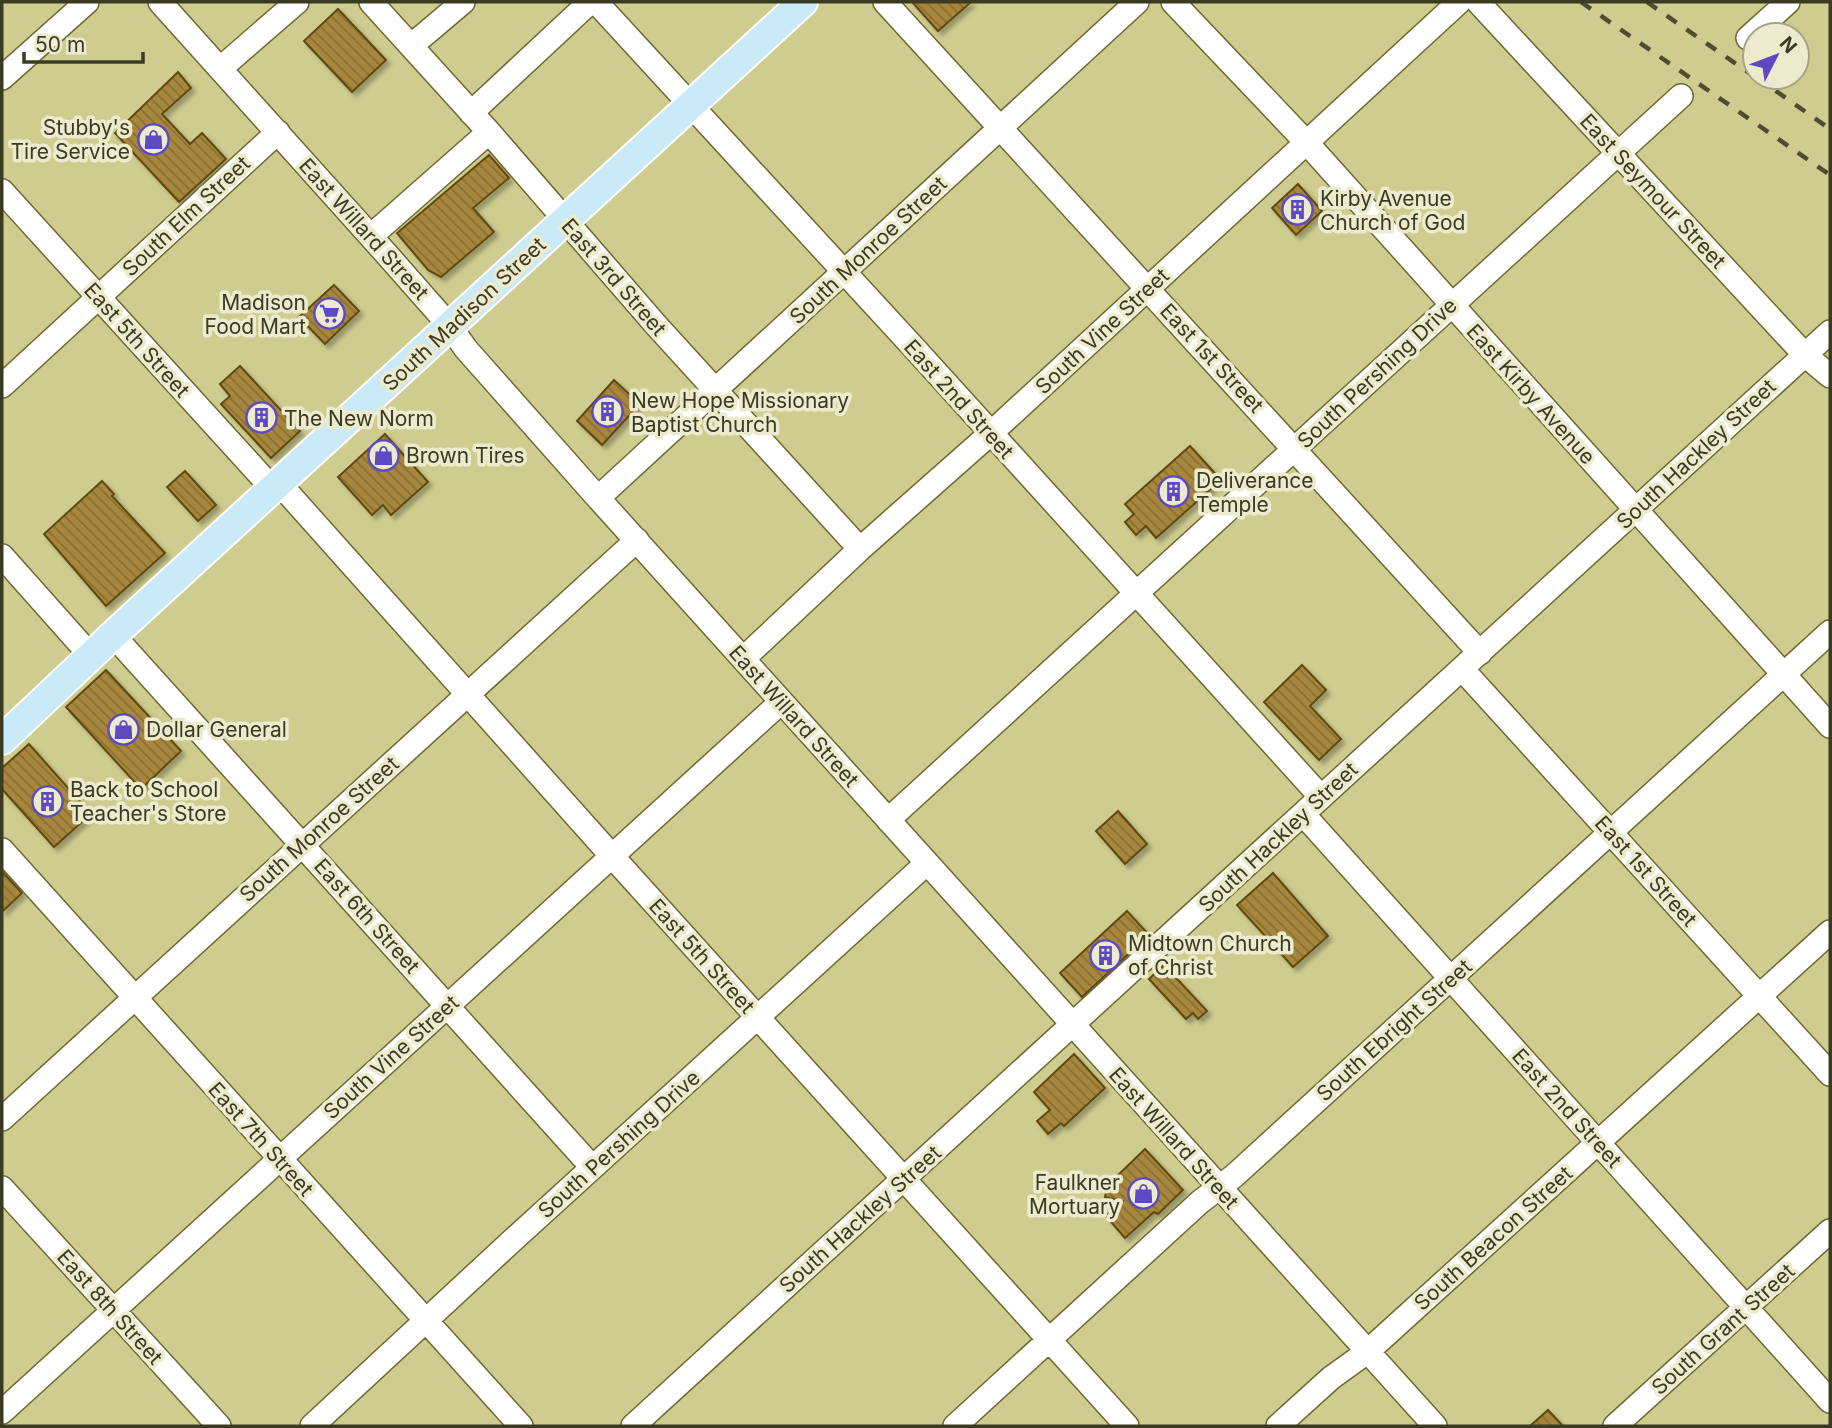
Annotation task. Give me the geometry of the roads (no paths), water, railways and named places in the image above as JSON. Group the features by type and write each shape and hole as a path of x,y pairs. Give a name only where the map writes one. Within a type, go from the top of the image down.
{"main road":[{"name":"South Madison Street","path":"2,740 113,635 435,342 449,325 803,2"}],"street":[{"path":"2,78 87,2"},
{"name":"East Willard Street","path":"160,2 371,236 449,325 466,349 598,498 1435,1426"},
{"path":"221,68 297,2"},
{"name":"East 3rd Street","path":"371,2 715,390 860,549"},
{"path":"411,46 463,2"},
{"path":"471,113 590,2"},
{"name":"East 2nd Street","path":"596,2 1321,797"},
{"name":"East 1st Street","path":"886,2 1480,653"},
{"name":"South Monroe Street","path":"598,498 1137,2"},
{"name":"East Kirby Avenue","path":"1173,2 1307,143 1830,726"},
{"name":"South Vine Street","path":"743,659 1459,2"},
{"name":"East Seymour Street","path":"1478,2 1805,355 1830,376"},
{"path":"1767,21 1788,2"},
{"name":"South Pershing Drive","path":"888,820 1681,96"},
{"name":"South Elm Street","path":"2,386 278,132"},
{"path":"371,236 489,132"},
{"name":"East 5th Street","path":"2,191 467,694 1127,1426"},
{"name":"South Hackley Street","path":"633,1426 1830,332"},
{"name":"South Monroe Street","path":"2,1119 637,540"},
{"path":"2,556 91,656"},
{"name":"South Ebright Street","path":"955,1426 1830,632"},
{"name":"East 6th Street","path":"113,635 592,1167"},
{"name":"East 1st Street","path":"1462,669 1830,1074"},
{"name":"South Vine Street","path":"2,1412 781,702"},
{"name":"East 2nd Street","path":"1303,814 1830,1401"},
{"name":"East 7th Street","path":"2,850 521,1426"},
{"name":"South Pershing Drive","path":"312,1426 927,863"},
{"name":"South Beacon Street","path":"1278,1426 1331,1378 1367,1352 1830,932"},
{"name":"East 8th Street","path":"2,1188 219,1426"},
{"name":"South Grant Street","path":"1615,1426 1830,1231"}],"railway":[{"path":"1581,2 1830,175"},
{"path":"1647,2 1741,67"},
{"path":"1776,91 1830,129"}],"place":[{"name":"Stubby's Tire Service","path":"153,139"},
{"name":"Kirby Avenue Church of God","path":"1297,210"},
{"name":"Madison Food Mart","path":"329,314"},
{"name":"New Hope Missionary Baptist Church","path":"608,412"},
{"name":"The New Norm","path":"261,418"},
{"name":"Brown Tires","path":"383,455"},
{"name":"Deliverance Temple","path":"1173,492"},
{"name":"Dollar General","path":"123,729"},
{"name":"Back to School Teacher's Store","path":"47,801"},
{"name":"Midtown Church of Christ","path":"1105,955"},
{"name":"Faulkner Mortuary","path":"1143,1194"}]}
